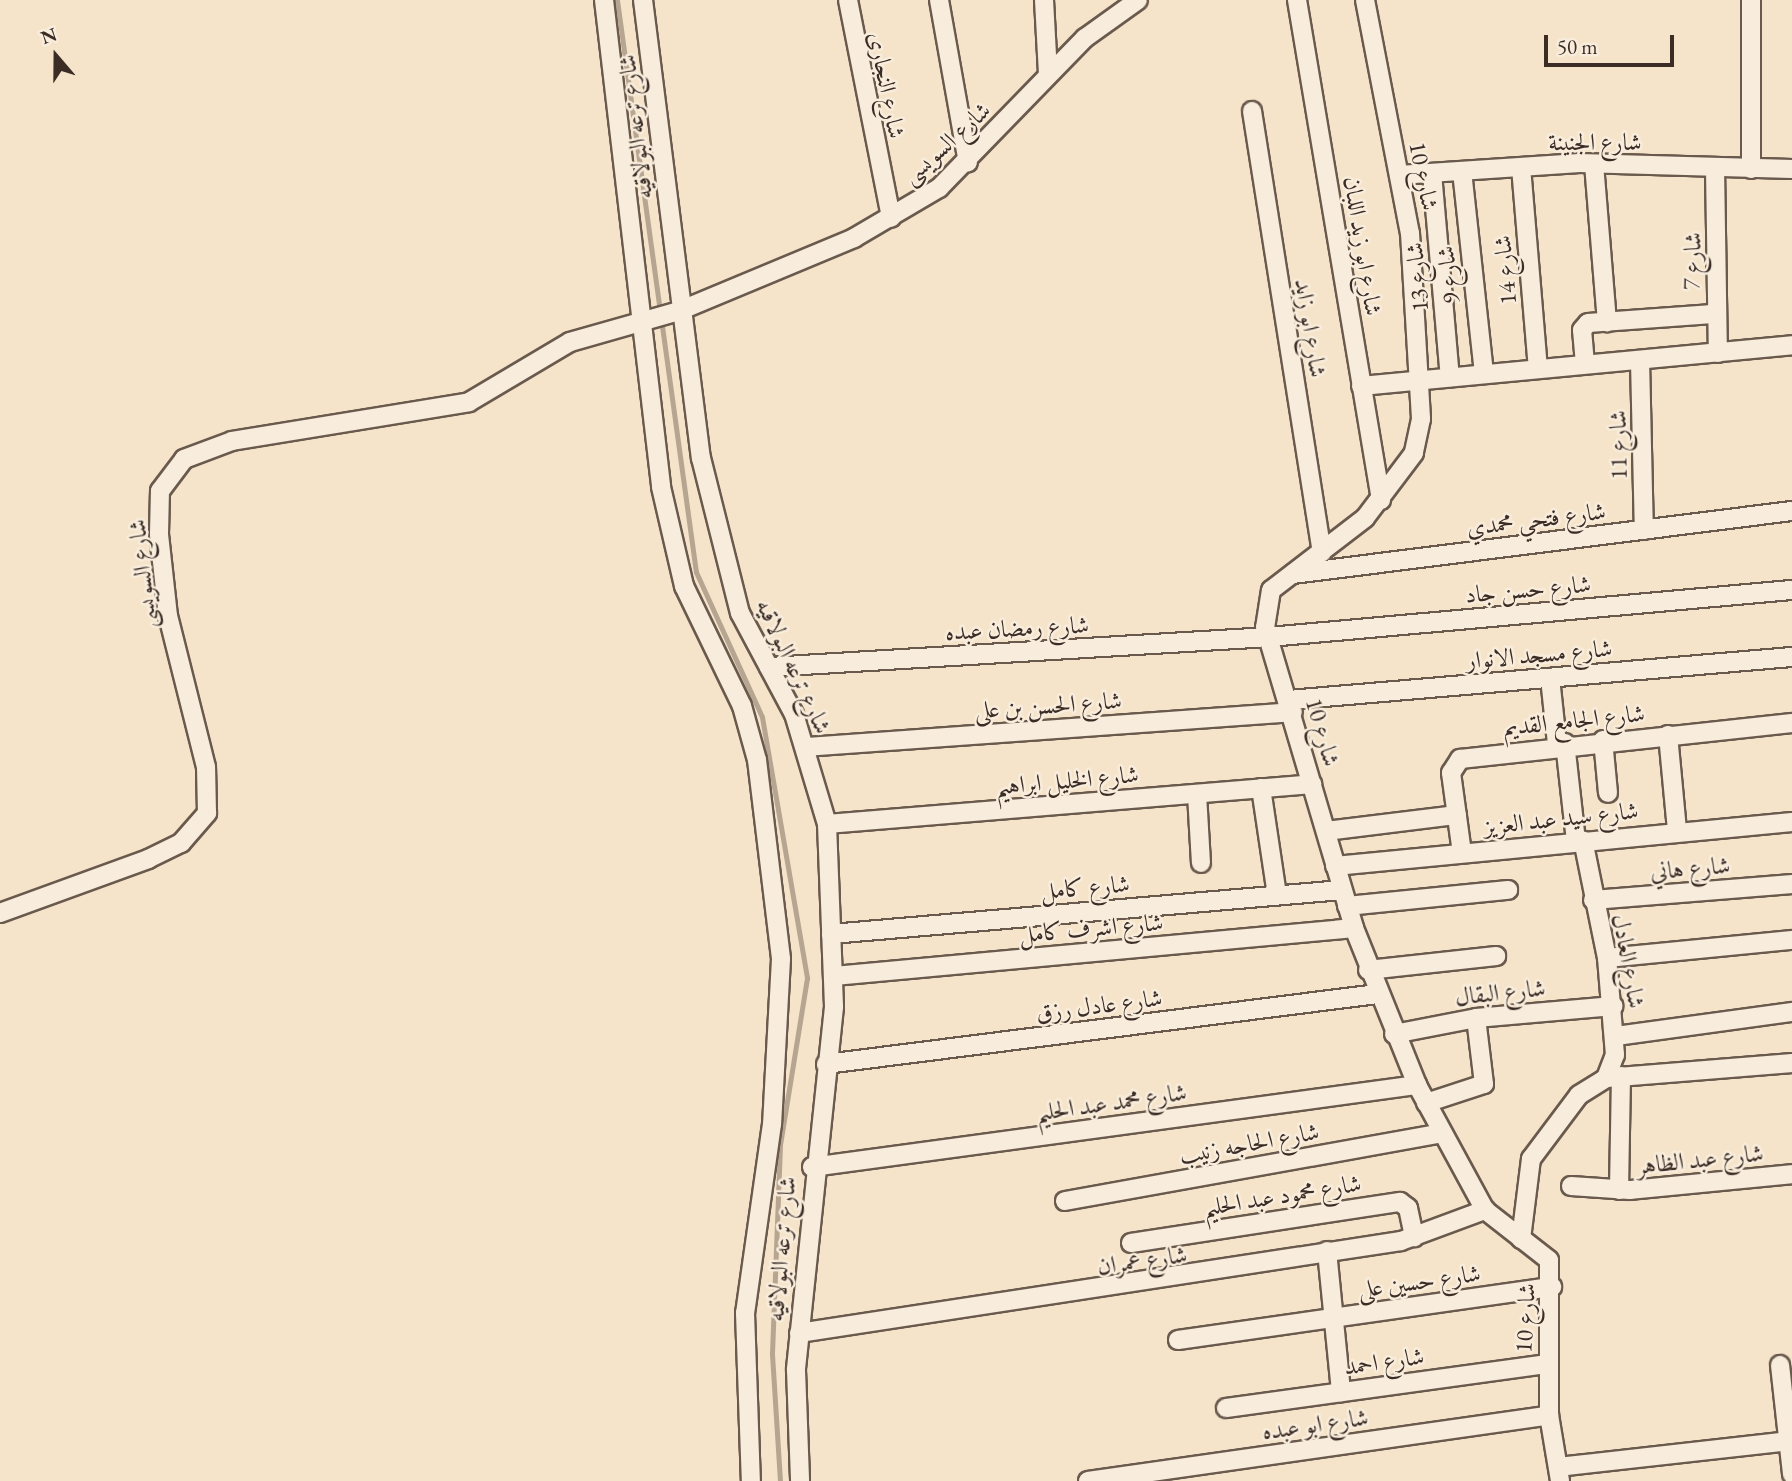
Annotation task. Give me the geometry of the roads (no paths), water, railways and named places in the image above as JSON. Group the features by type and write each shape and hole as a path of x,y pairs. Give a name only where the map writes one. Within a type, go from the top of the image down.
{"street":[{"name":"شارع ترعه البولاقيه","path":"604,0 671,542 699,629 742,706 757,760 781,959 772,1124 744,1313 751,1481"},
{"name":"شارع ترعه البولاقيه","path":"643,0 676,312 726,570 806,747 827,824 834,976 826,1064 812,1167 799,1333 800,1481"},
{"name":"شارع النجارى","path":"848,0 891,218"},
{"path":"939,0 968,162"},
{"path":"1044,0 1048,73"},
{"name":"شارع السويسى","path":"0,914 181,844 207,813 206,768 168,616 159,534 160,491 184,459 232,441 469,402 549,352 643,319 676,312 891,218 968,162 1048,73 1138,0"},
{"name":"شارع ابو زيد اللبان","path":"1297,0 1381,500"},
{"name":"شارع 10","path":"1366,0 1415,275 1420,380 1414,453 1381,500 1322,552 1286,575 1265,608 1269,637 1353,928 1394,1034 1426,1103 1485,1210 1549,1260 1552,1287 1548,1364 1549,1415 1559,1474"},
{"path":"1751,0 1751,169"},
{"name":"شارع ابو زايد","path":"1252,111 1322,552"},
{"path":"1594,164 1606,321"},
{"name":"شارع الجنينة","path":"1399,175 1594,164 1792,169"},
{"name":"شارع 14","path":"1521,167 1538,368"},
{"name":"شارع 7","path":"1715,168 1719,271 1713,314 1718,353"},
{"name":"شارع 9","path":"1462,171 1483,373"},
{"name":"شارع 13","path":"1432,173 1450,377"},
{"path":"1585,364 1582,330 1606,321 1713,314"},
{"path":"1361,386 1792,345"},
{"name":"شارع 11","path":"1640,360 1644,530"},
{"name":"شارع فتحي محمدي","path":"1286,575 1792,510"},
{"name":"شارع حسن جاد","path":"1269,637 1792,590"},
{"name":"شارع رمضان عبده","path":"769,667 1269,637"},
{"name":"شارع مسجد الانوار","path":"1291,706 1550,678 1792,657"},
{"name":"شارع العادل","path":"1550,678 1579,840 1607,958 1616,1036 1607,1079 1619,1190"},
{"name":"شارع الحسن بن على","path":"806,747 1291,706"},
{"name":"شارع الجامع القديم","path":"1462,853 1451,772 1460,759 1561,744 1792,723"},
{"path":"1668,735 1677,831"},
{"path":"1603,740 1608,793"},
{"name":"شارع الخليل ابراهيم","path":"827,824 1312,784"},
{"path":"1261,789 1277,895"},
{"path":"1197,794 1201,863"},
{"path":"1325,831 1457,815"},
{"name":"شارع سيد عبد العزيز","path":"1335,866 1579,840 1792,822"},
{"name":"شارع هاني","path":"1593,900 1792,884"},
{"name":"شارع كامل","path":"831,934 1277,895 1344,898 1508,890"},
{"name":"شارع اشرف كامل","path":"834,976 1353,928"},
{"path":"1607,958 1792,940"},
{"path":"1368,970 1496,957"},
{"name":"شارع عادل رزق","path":"826,1064 1377,994"},
{"name":"شارع البقال","path":"1394,1034 1476,1018 1613,1006"},
{"path":"1616,1036 1792,1012"},
{"path":"1426,1103 1485,1084 1476,1018"},
{"path":"1521,1239 1531,1159 1579,1095 1607,1079 1792,1063"},
{"name":"شارع محمد عبد الحليم","path":"812,1167 1417,1085"},
{"name":"شارع الحاجه زنيب","path":"1065,1201 1442,1133"},
{"name":"شارع عبد الظاهر","path":"1572,1186 1619,1190 1792,1174"},
{"name":"شارع محمود عبد الحليم","path":"1131,1243 1400,1202 1409,1208 1414,1237"},
{"name":"شارع عمران","path":"799,1333 1221,1274 1250,1261 1414,1237 1485,1210"},
{"path":"1327,1251 1341,1392"},
{"name":"شارع حسين على","path":"1178,1340 1552,1287"},
{"name":"شارع احمد","path":"1226,1408 1548,1364"},
{"path":"1780,1365 1792,1474"},
{"name":"شارع ابو عبده","path":"1088,1481 1170,1475 1549,1415"},
{"path":"1559,1474 1789,1434"}],"waterway":[{"path":"617,0 696,572 762,717 807,978 780,1145 772,1354 780,1481"}]}
